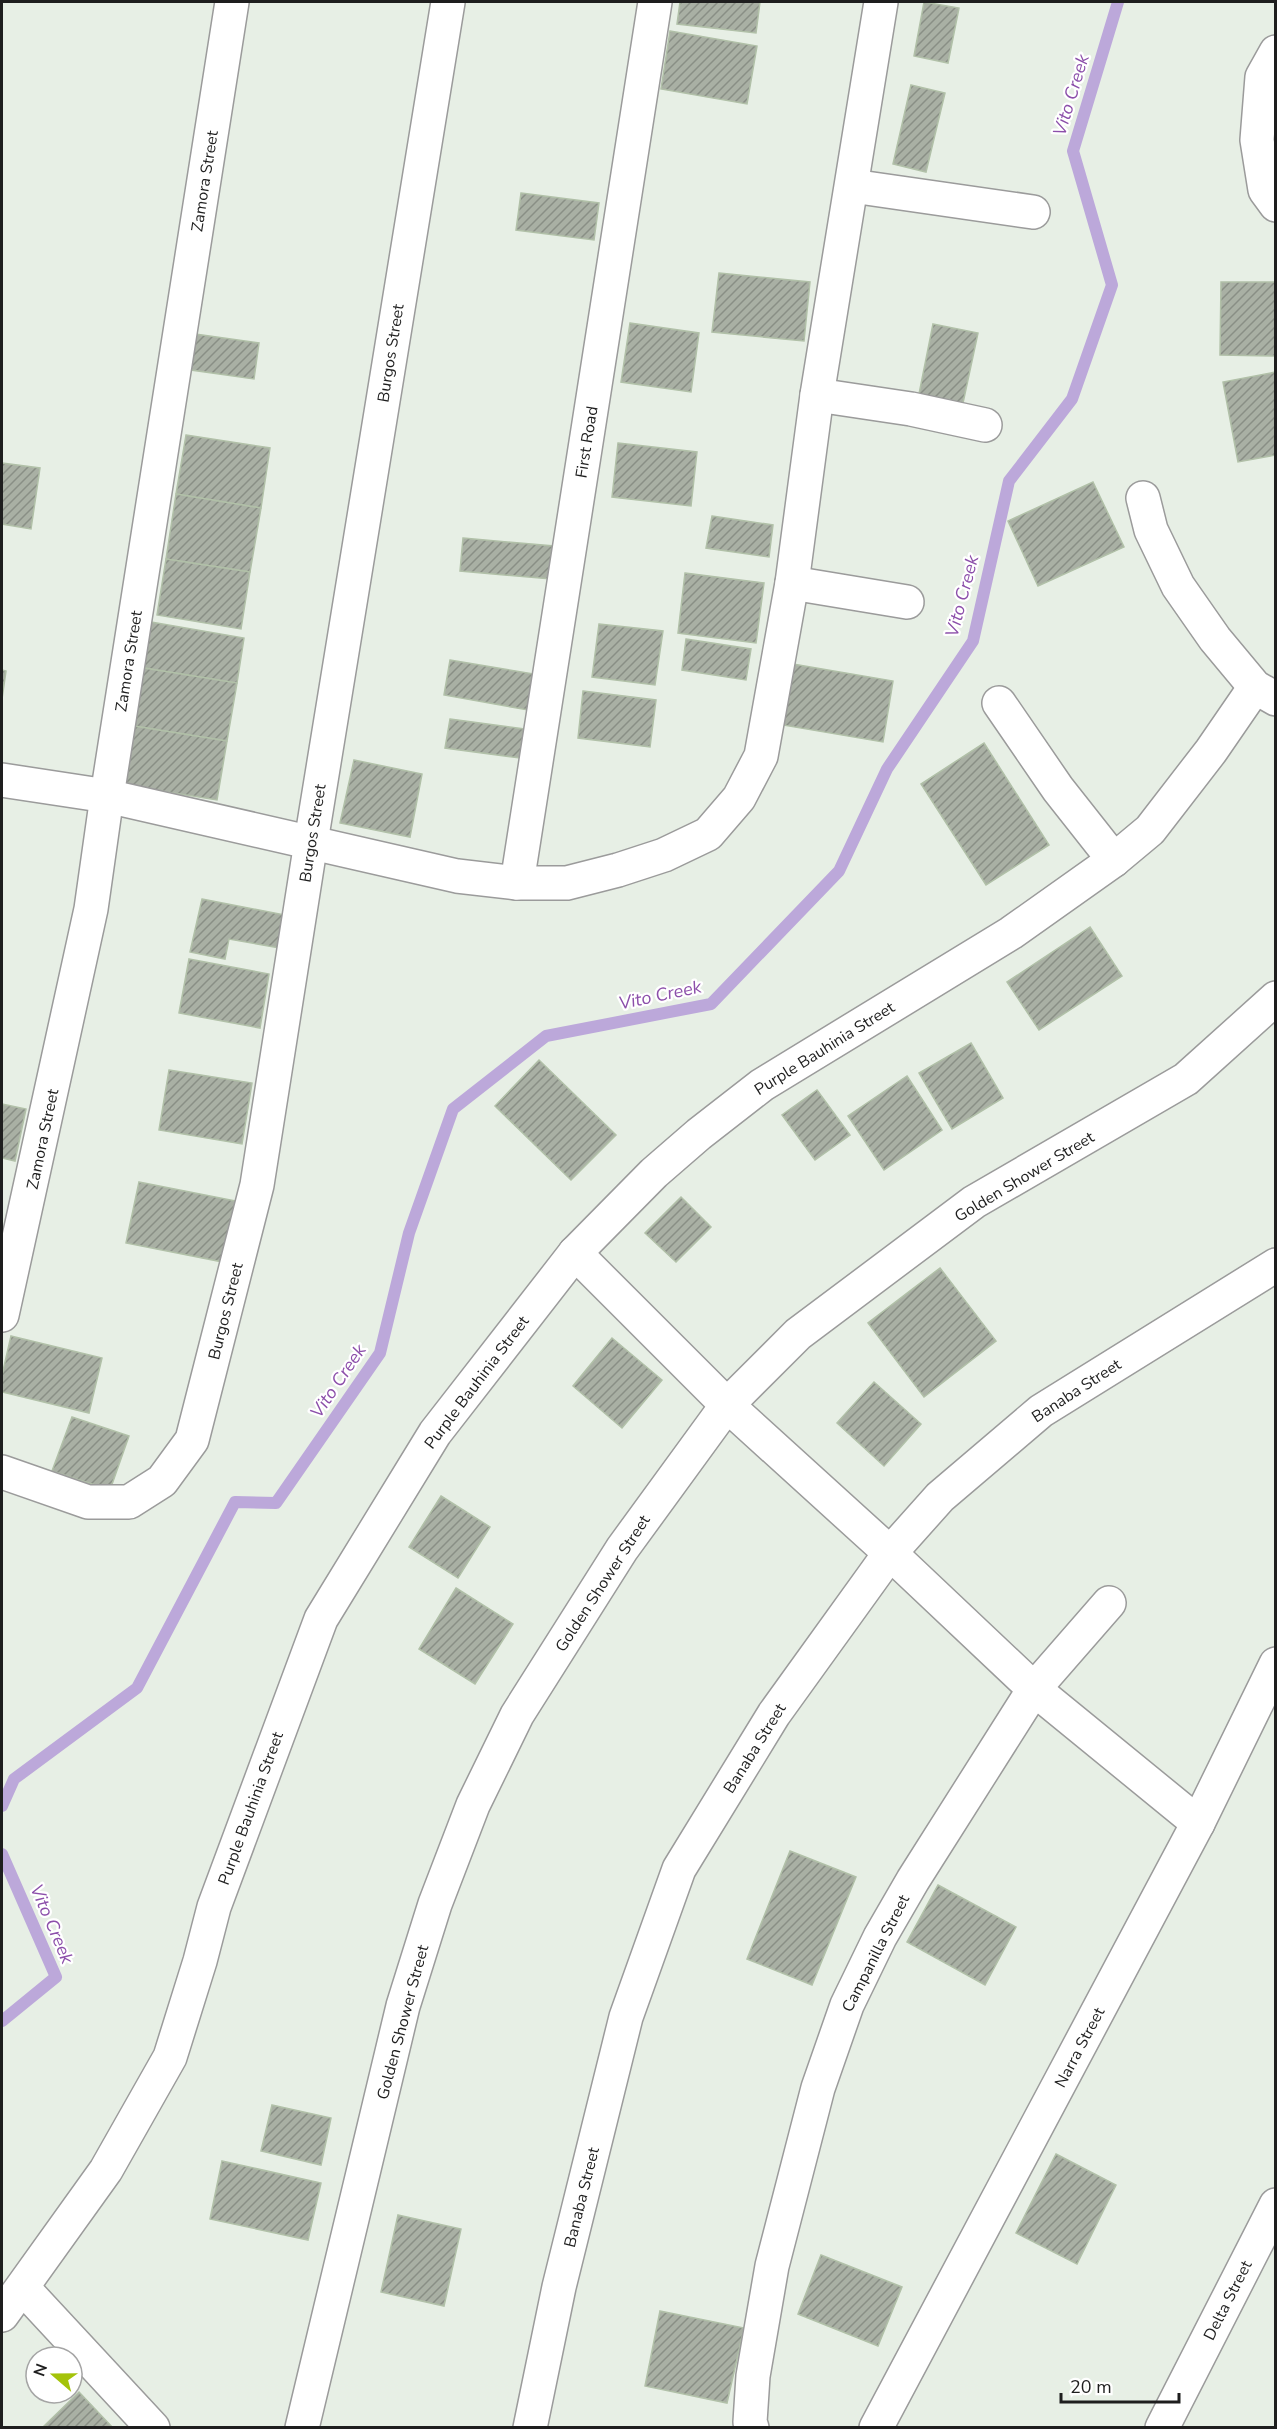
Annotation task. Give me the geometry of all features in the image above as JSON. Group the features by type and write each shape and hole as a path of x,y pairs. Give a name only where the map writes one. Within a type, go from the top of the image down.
{"street":[{"name":"Zamora Street","path":"2,1315 91,909 232,2"},
{"name":"Burgos Street","path":"2,1472 88,1502 129,1502 162,1481 192,1440 257,1185 310,842 448,2"},
{"name":"First Road","path":"517,883 655,2"},
{"path":"2,780 107,796 457,876 517,883 567,883 608,873 664,855 708,834 739,798 760,756 792,583 817,395 880,2"},
{"path":"1275,52 1262,77 1257,140 1264,190 1275,205"},
{"path":"852,186 1033,212"},
{"path":"817,395 911,409 985,425"},
{"path":"1143,498 1151,530 1178,585 1215,639 1265,693"},
{"path":"792,583 907,602"},
{"name":"Purple Bauhinia Street","path":"2,2315 106,2170 170,2057 200,1961 213,1907 321,1618 435,1433 574,1253 681,1150 762,1085 1011,933 1114,860 1150,830 1211,751 1265,693"},
{"path":"999,703 1058,789 1114,860"},
{"name":"Golden Shower Street","path":"302,2427 403,2006 435,1904 473,1805 517,1715 615,1559 727,1405 798,1334 974,1202 1186,1079 1275,998"},
{"path":"574,1253 727,1405 1035,1689 1198,1823"},
{"name":"Banaba Street","path":"530,2427 559,2287 626,2017 679,1869 774,1714 890,1553 940,1497 1041,1411 1275,1265"},
{"name":"Campanilla Street","path":"752,2427 753,2376 772,2266 819,2088 847,2005 880,1937 913,1880 1035,1689 1109,1603"},
{"name":"Narra Street","path":"876,2427 1198,1823 1275,1664"},
{"name":"Delta Street","path":"1162,2427 1275,2205"},
{"path":"23,2288 153,2427"}],"building":[{"path":"680,2 760,2 756,33 677,24"},
{"path":"924,2 959,8 948,63 914,56"},
{"path":"670,31 757,46 747,104 661,89"},
{"path":"911,85 945,93 926,172 893,164"},
{"path":"521,193 599,203 594,240 516,230"},
{"path":"719,273 810,282 804,341 712,332"},
{"path":"1221,282 1276,282 1276,356 1220,355"},
{"path":"630,323 699,333 691,392 621,382"},
{"path":"933,324 978,333 963,403 919,394"},
{"path":"188,333 259,343 254,379 184,369"},
{"path":"1276,372 1276,455 1238,462 1223,382"},
{"path":"186,435 270,448 261,508 176,494"},
{"path":"618,443 697,452 691,506 612,497"},
{"path":"2,463 40,468 31,529 2,524"},
{"path":"1093,482 1124,547 1038,586 1008,521"},
{"path":"176,494 261,508 250,572 166,559"},
{"path":"712,516 773,525 769,557 706,548"},
{"path":"463,538 554,546 551,579 460,571"},
{"path":"166,559 250,572 241,629 157,615"},
{"path":"685,573 764,583 756,643 678,633"},
{"path":"151,622 244,638 237,683 144,668"},
{"path":"599,624 663,631 655,685 592,677"},
{"path":"686,639 751,649 746,680 682,670"},
{"path":"450,660 534,674 528,710 444,695"},
{"path":"787,663 893,681 883,742 777,724"},
{"path":"144,668 237,683 227,741 134,726"},
{"path":"2,670 6,671 2,699"},
{"path":"583,691 656,700 650,747 578,738"},
{"path":"450,719 524,729 520,758 445,748"},
{"path":"134,726 227,741 217,800 124,785"},
{"path":"984,743 1049,845 986,885 921,784"},
{"path":"354,760 422,774 410,837 340,823"},
{"path":"202,899 285,915 279,948 229,939 225,959 190,952"},
{"path":"1090,927 1122,976 1039,1030 1007,982"},
{"path":"189,959 269,974 260,1028 179,1013"},
{"path":"971,1043 1003,1098 952,1129 919,1073"},
{"path":"539,1060 616,1135 571,1180 495,1106"},
{"path":"169,1070 252,1083 242,1144 159,1130"},
{"path":"907,1076 942,1130 884,1170 848,1116"},
{"path":"817,1090 850,1135 815,1160 782,1115"},
{"path":"2,1104 26,1109 15,1161 2,1158"},
{"path":"139,1182 241,1202 228,1263 126,1243"},
{"path":"681,1197 711,1227 676,1262 645,1233"},
{"path":"940,1268 996,1341 924,1397 868,1323"},
{"path":"11,1336 102,1358 89,1413 2,1392 2,1375"},
{"path":"612,1338 662,1380 622,1428 573,1386"},
{"path":"874,1382 921,1424 884,1466 837,1423"},
{"path":"72,1417 129,1436 110,1490 52,1471"},
{"path":"441,1496 490,1527 458,1578 409,1547"},
{"path":"456,1588 513,1624 475,1684 419,1649"},
{"path":"790,1851 856,1877 812,1985 747,1959"},
{"path":"938,1885 1016,1927 985,1985 907,1942"},
{"path":"272,2105 331,2118 321,2165 261,2151"},
{"path":"1056,2154 1116,2185 1077,2264 1016,2233"},
{"path":"222,2161 321,2183 308,2240 210,2219"},
{"path":"398,2215 461,2229 444,2306 381,2292"},
{"path":"821,2255 902,2287 878,2346 798,2314"},
{"path":"660,2311 744,2328 727,2403 645,2386"},
{"path":"84,2397 113,2428 42,2428 66,2405 84,2405"}],"waterway":[{"name":"Vito Creek","path":"2,1806 14,1779 137,1688 235,1502 276,1503 380,1353 409,1233 453,1109 546,1036 711,1004 839,871 887,769 973,641 1009,481 1072,399 1112,285 1073,151 1118,2"},
{"name":"Vito Creek","path":"2,1854 56,1977 2,2021"}]}
